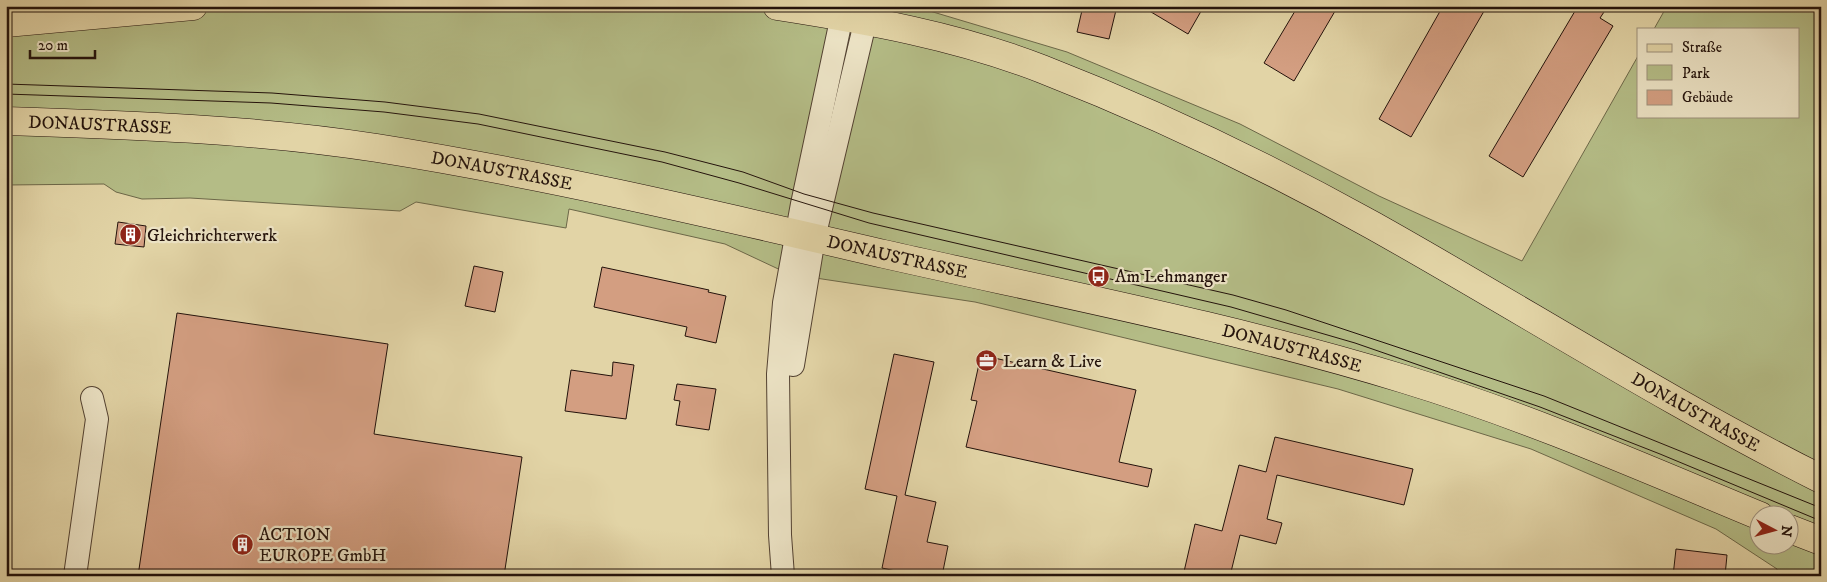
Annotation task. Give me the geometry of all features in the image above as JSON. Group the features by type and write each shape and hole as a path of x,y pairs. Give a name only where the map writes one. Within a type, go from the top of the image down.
{"main road":[{"path":"6,23 193,6"},
{"name":"DONAUSTRASSE","path":"778,6 855,12 1041,69 1227,149 1370,224 1736,435 1821,479"},
{"name":"DONAUSTRASSE","path":"6,121 235,132 376,148 575,186 805,236 1283,345 1400,378 1468,399 1580,441 1750,512"},
{"path":"1800,533 1821,541"}],"street":[{"path":"784,576 780,535 778,374 784,303 805,236 855,12"},
{"path":"75,576 97,420 92,398"}],"green space":[{"path":"6,6 913,6 1067,52 1240,124 1379,196 1522,261 1637,58 1637,118 1800,118 1800,28 1655,28 1667,6 1821,6 1821,576 1777,576 1777,569 1754,554 1800,554 1800,504 1750,504 1750,551 1716,529 1531,449 1338,389 975,302 789,274 725,244 569,209 566,228 416,202 400,211 190,198 142,199 116,192 104,184 6,185"}],"building":[{"path":"1083,6 1117,6 1109,39 1077,32"},
{"path":"1141,6 1204,6 1188,34"},
{"path":"1298,6 1338,6 1294,81 1264,63"},
{"path":"1443,6 1487,6 1411,137 1379,119"},
{"path":"1578,6 1608,6 1600,18 1613,26 1523,177 1489,156"},
{"name":"Gleichrichterwerk","path":"118,222 146,226 144,247 115,244"},
{"path":"474,266 503,272 495,312 465,306"},
{"path":"602,267 709,290 708,292 726,296 716,343 685,336 687,327 594,307"},
{"path":"177,313 388,344 374,434 522,457 504,576 138,576"},
{"path":"894,354 934,362 905,495 936,502 927,542 948,546 942,576 918,576 882,568 897,496 865,489"},
{"path":"981,355 1136,390 1119,462 1152,469 1148,487 966,447 977,401 971,400"},
{"path":"613,362 634,365 626,419 565,411 571,370 612,376"},
{"path":"677,384 716,389 709,430 676,425 680,401 674,400"},
{"path":"1275,437 1413,469 1404,505 1277,475 1267,519 1282,523 1276,544 1240,535 1230,576 1183,576 1195,524 1222,531 1239,465 1266,472"},
{"path":"1676,549 1727,555 1725,576 1673,576"}],"tram line":[{"path":"6,84 272,93 385,102 479,114 665,152 743,172 804,194 873,213 1233,295 1286,310 1544,396 1821,508"},
{"path":"6,94 271,103 384,112 478,124 662,162 739,183 869,223 1231,307 1355,343 1540,407 1660,454 1821,521"}],"place":[{"name":"Gleichrichterwerk","path":"131,235"},
{"name":"Am Lehmanger","path":"1099,276"},
{"name":"Learn & Live","path":"987,361"},
{"name":"ACTION EUROPE GmbH","path":"243,544"}]}
